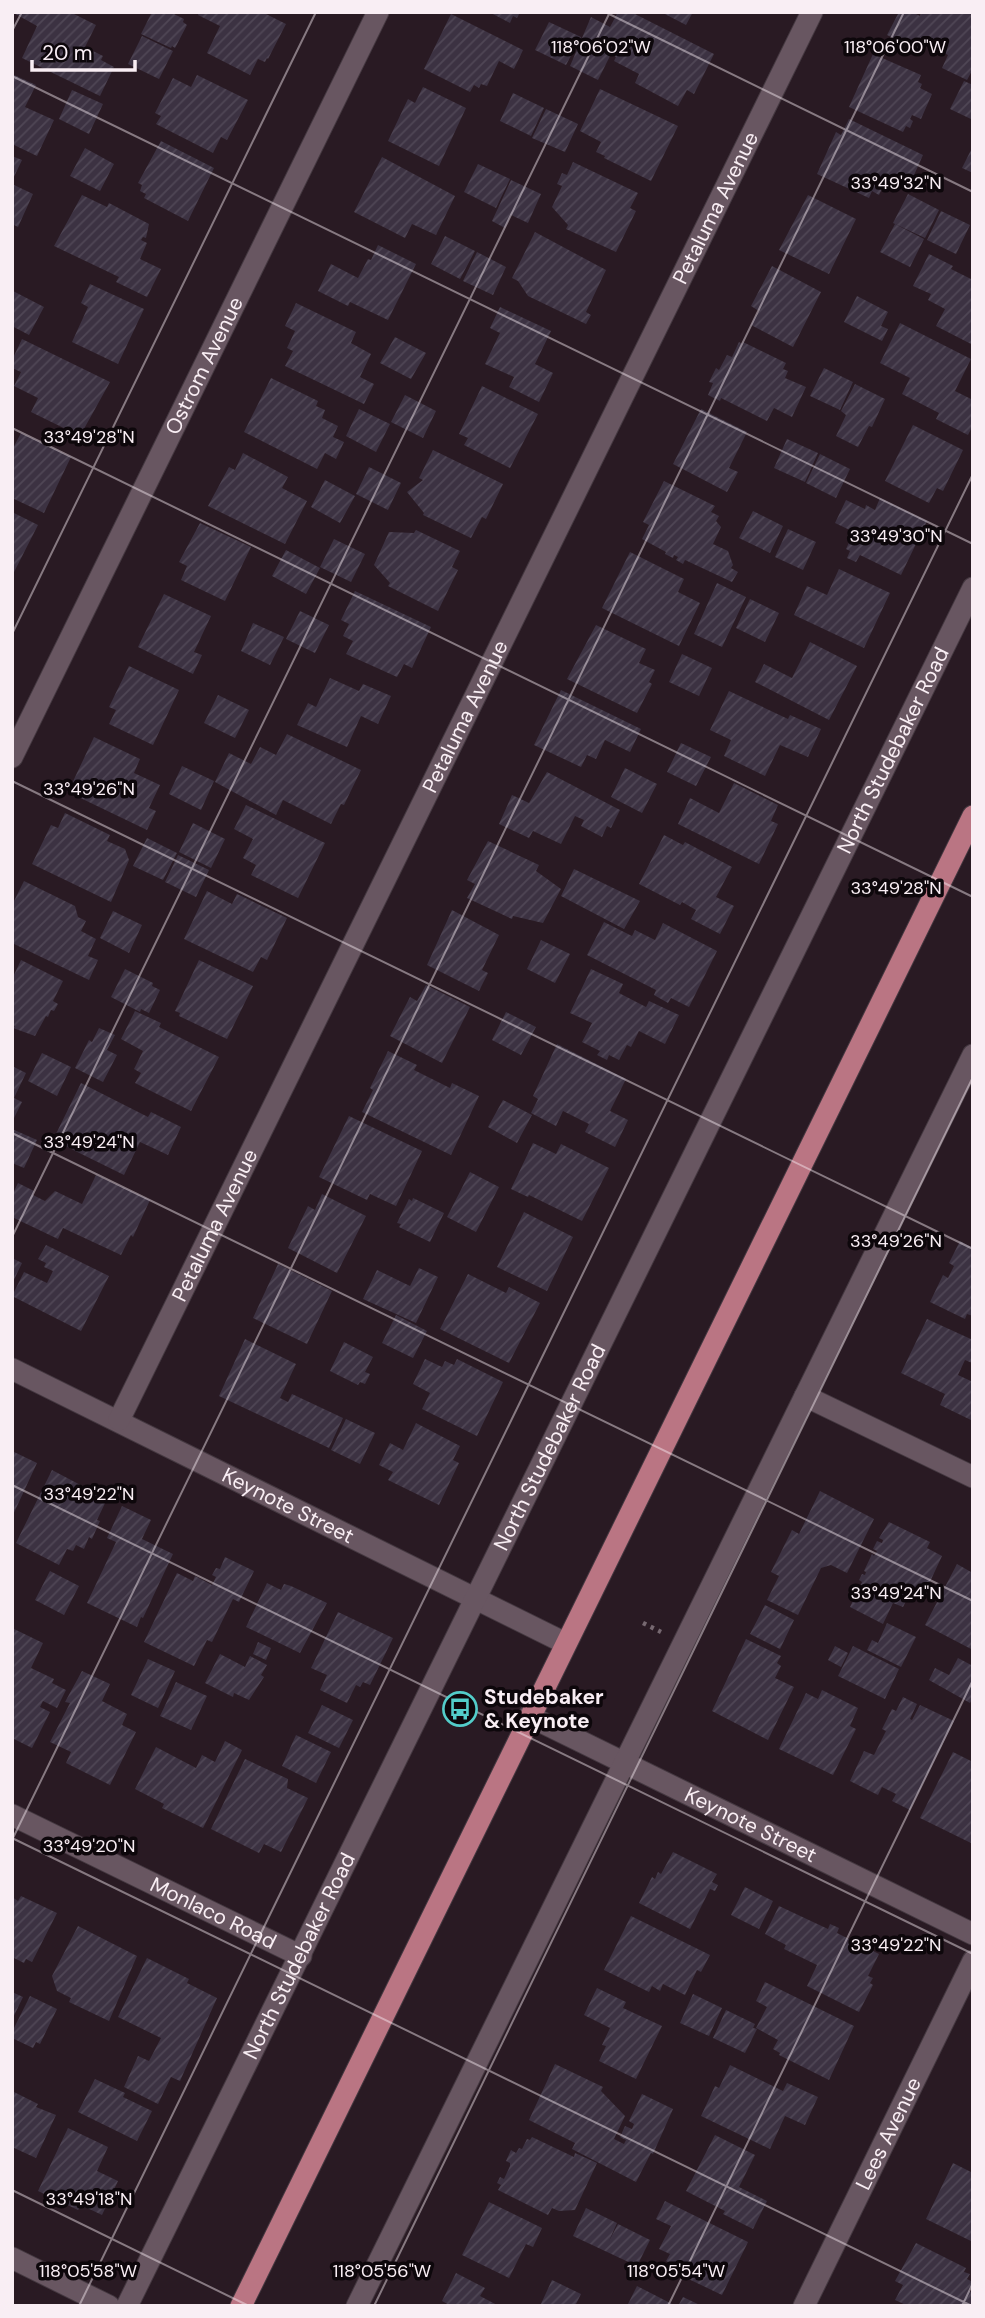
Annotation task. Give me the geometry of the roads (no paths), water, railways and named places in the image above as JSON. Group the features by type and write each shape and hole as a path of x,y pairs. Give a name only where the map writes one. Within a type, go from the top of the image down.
{"main road":[{"path":"241,2306 973,816"}],"street":[{"name":"Ostrom Avenue","path":"12,757 378,12"},
{"name":"Petaluma Avenue","path":"119,1420 812,12"},
{"name":"North Studebaker Road","path":"127,2306 973,588"},
{"path":"357,2306 973,1055"},
{"name":"Keynote Street","path":"12,1369 565,1643"},
{"path":"805,1396 973,1477"},
{"name":"Keynote Street","path":"529,1716 973,1934"},
{"name":"Monlaco Road","path":"12,1815 301,1956"},
{"name":"Lees Avenue","path":"804,2306 973,1962"},
{"path":"12,2258 109,2306"}],"place":[{"name":"Studebaker & Keynote","path":"460,1709"}]}
